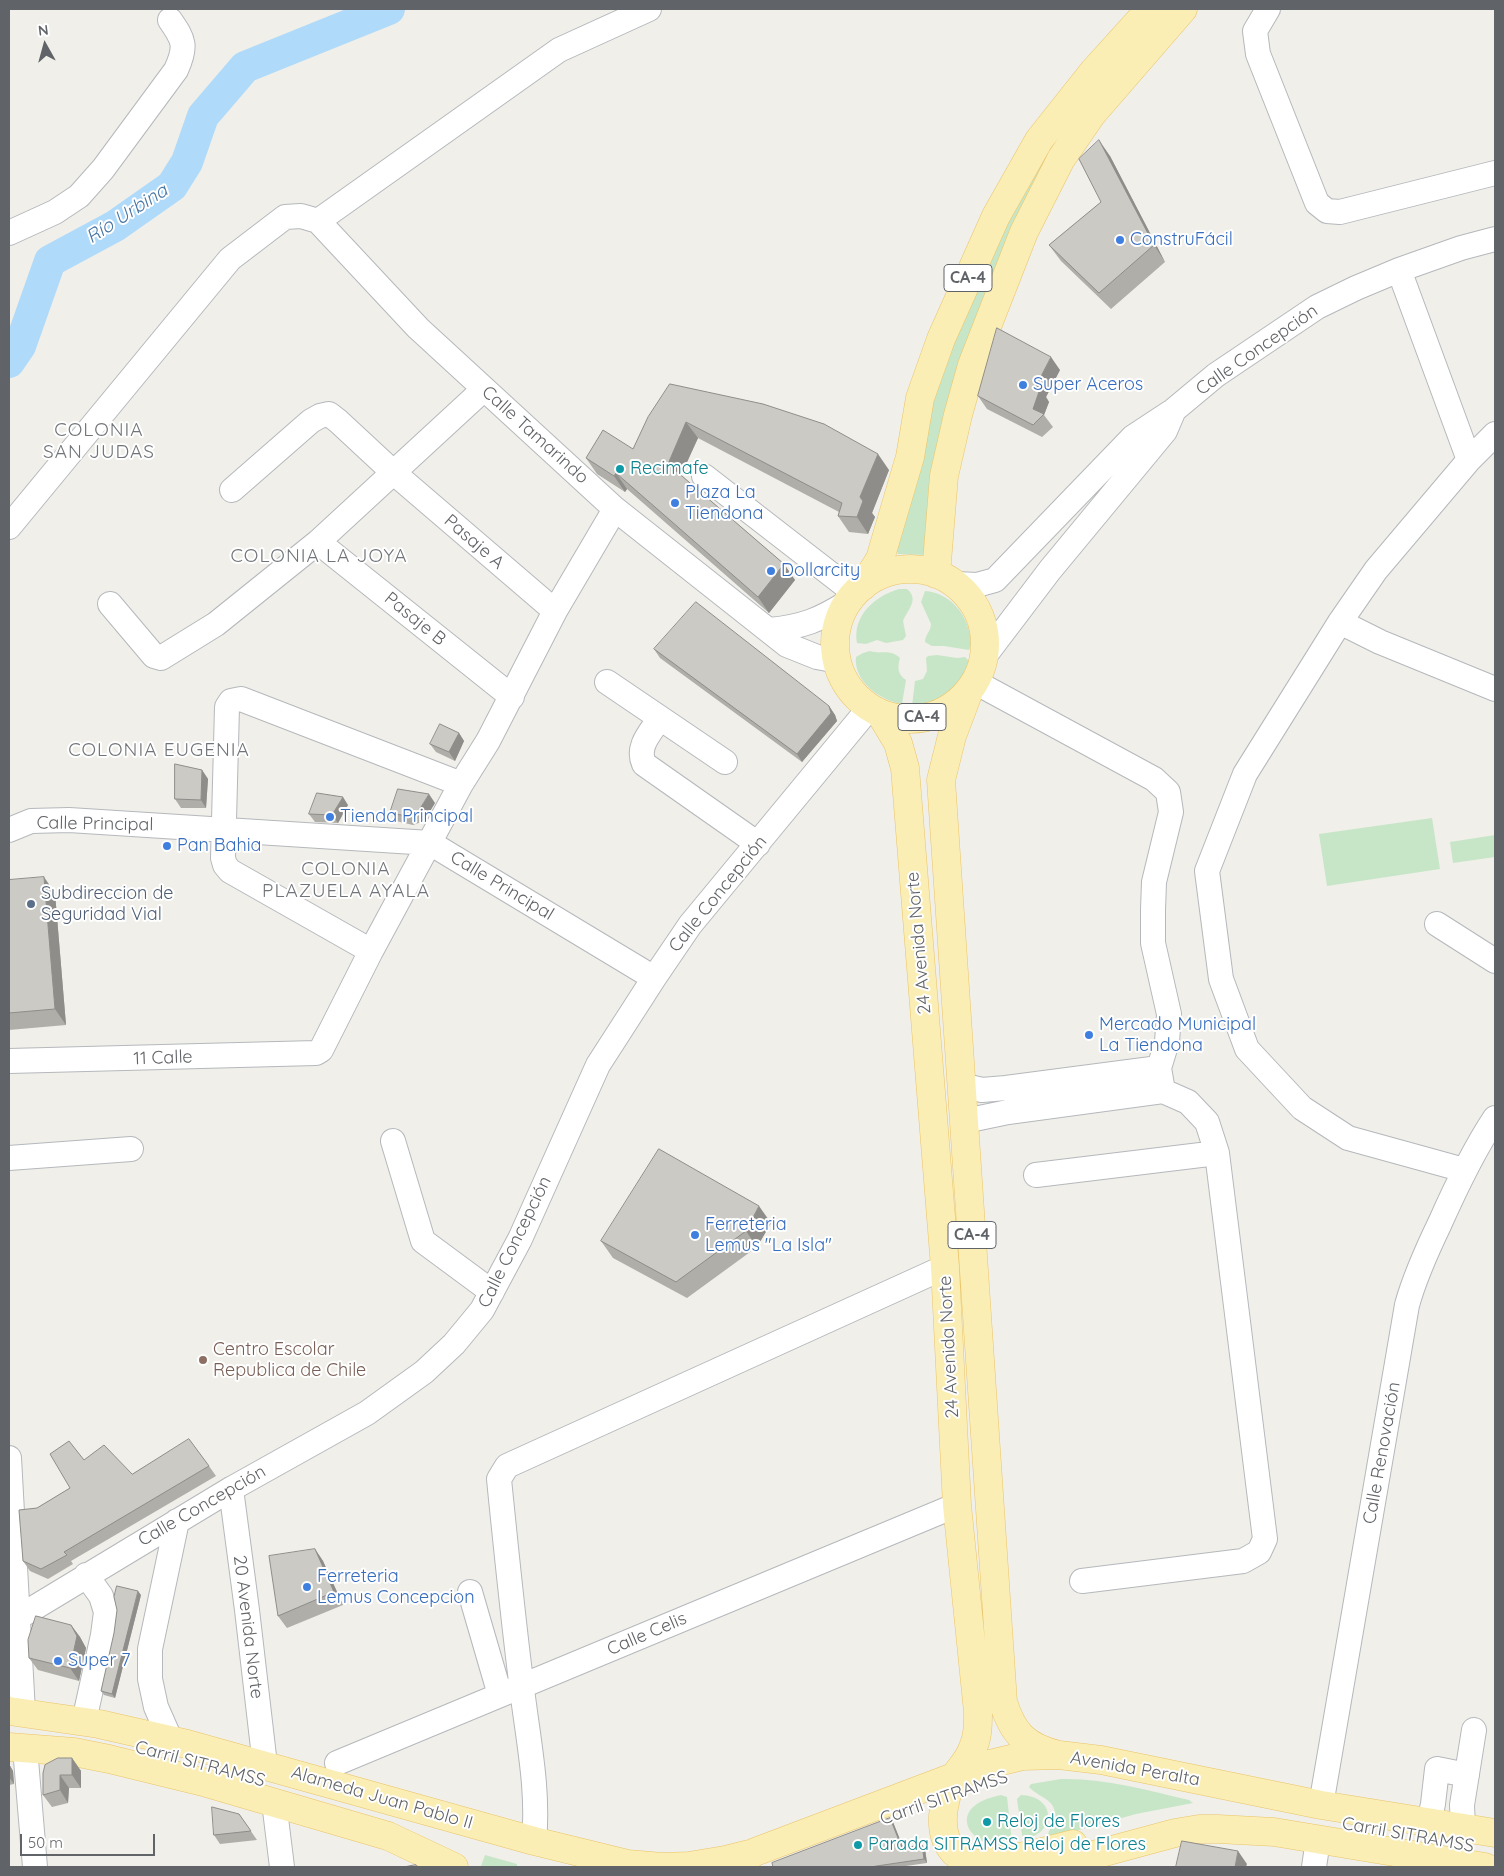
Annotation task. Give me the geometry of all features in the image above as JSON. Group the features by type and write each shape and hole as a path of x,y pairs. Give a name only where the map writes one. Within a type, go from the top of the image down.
{"main road":[{"name":"CA-4","path":"1150,9 1093,72 1039,140 996,216 938,347 920,398 910,457 880,559 841,616 836,631 836,651 846,681 852,690 875,710 909,718 931,715 952,706 976,677 986,644 982,621 972,601 946,579 944,476 960,406 972,365 1024,232 1061,159 1092,114 1183,9"},
{"path":"856,594 874,578 898,570 914,569 946,579"},
{"name":"24 Avenida Norte","path":"976,677 952,736 941,780 1003,1702 1008,1718 1017,1732 1029,1744 1044,1752 1058,1755"},
{"name":"24 Avenida Norte","path":"875,710 898,743 905,768 946,1267 957,1505 978,1712 977,1735 972,1750 950,1787 943,1824 947,1842 955,1853 973,1866"},
{"name":"Alameda Juan Pablo II","path":"15,1729 84,1722 171,1741 265,1765 601,1858 652,1866 705,1864 726,1860 752,1860"},
{"name":"Carril SITRAMSS","path":"15,1729 80,1736 146,1748 561,1867"},
{"name":"Alameda Juan Pablo II","path":"15,1729 74,1752 109,1758 274,1802 388,1836 454,1867"},
{"name":"Avenida Peralta","path":"731,1867 950,1787 985,1765 1011,1758 1058,1755 1143,1767 1320,1821 1448,1864 1484,1867"},
{"name":"Carril SITRAMSS","path":"950,1787 1006,1775 1058,1767 1087,1768 1320,1821 1495,1851"},
{"name":"Carril SITRAMSS","path":"973,1866 1052,1850 1159,1821 1185,1817 1228,1815 1320,1821"},
{"name":"Avenida Peralta","path":"1049,1867 1162,1836 1199,1829 1274,1832 1320,1821 1429,1822 1495,1833"}],"street":[{"path":"9,527 230,259 285,217 301,216 318,221 559,50 649,9"},
{"path":"1268,9 1256,31 1258,54 1317,203 1327,211 1340,212 1495,173"},
{"path":"9,233 55,212 79,196 103,169 176,70 182,57 182,38 170,20"},
{"name":"Calle Tamarindo","path":"318,221 418,328 615,509 787,645 817,657 838,661"},
{"name":"Calle Concepción","path":"976,677 1050,570 1165,431 1174,410 1216,374 1317,308 1356,288 1399,270 1462,248 1495,239"},
{"path":"1399,270 1469,460"},
{"path":"110,604 154,656 160,658 216,624 318,542 484,389"},
{"path":"946,579 977,585 995,580 1133,438 1174,410"},
{"name":"Pasaje A","path":"232,490 311,421 328,414 338,420 394,473 555,611"},
{"path":"1464,1170 1348,1138 1302,1108 1247,1049 1221,979 1207,871 1245,774 1340,622 1376,570 1469,460 1494,436"},
{"path":"704,476 856,594 826,617 809,623 768,630"},
{"path":"461,784 241,699 231,700 227,707 223,858 230,870 371,952 461,784 488,741 555,611 615,509"},
{"name":"Pasaje B","path":"318,542 512,696"},
{"path":"1340,622 1380,642 1495,689"},
{"path":"976,677 1154,779 1168,792 1171,812 1154,882 1153,910 1153,943 1169,1014 1167,1042 1159,1068 1163,1091"},
{"path":"607,682 725,762"},
{"name":"Calle Concepción","path":"13,1619 231,1489 367,1413 424,1372 454,1344 482,1310 492,1292 520,1239 598,1066 654,978 690,925 875,710"},
{"path":"660,718 641,750 644,764 758,844"},
{"name":"Calle Principal","path":"9,830 30,821 69,820 430,843 654,978"},
{"path":"1437,924 1495,961"},
{"name":"11 Calle","path":"9,1061 316,1053 321,1050 371,952"},
{"path":"961,1085 982,1090 1006,1088 1159,1068"},
{"path":"965,1121 1008,1112 1163,1091 1188,1102 1207,1122 1217,1153 1265,1539 1260,1552 1243,1561 1082,1581"},
{"name":"Calle Renovación","path":"1314,1867 1320,1821 1407,1305 1417,1273 1464,1170 1478,1143 1495,1118"},
{"path":"393,1141 423,1241 492,1292"},
{"path":"9,1158 131,1149"},
{"path":"1036,1175 1217,1153"},
{"path":"511,1691 498,1479 507,1466 946,1267"},
{"path":"9,1458 15,1729 35,1867"},
{"name":"20 Avenida Norte","path":"231,1489 265,1765"},
{"name":"Calle Celis","path":"337,1764 957,1505"},
{"path":"171,1741 156,1707 150,1679 150,1649 177,1521"},
{"path":"84,1722 103,1635 106,1612 101,1596 86,1575"},
{"path":"470,1592 511,1691 536,1795 534,1841"},
{"path":"1462,1827 1462,1805 1474,1730"},
{"path":"1429,1822 1438,1770 1467,1775"},
{"path":"274,1802 282,1867"}],"green space":[{"path":"1160,9 1171,9 1048,163 925,555 898,554 896,550 926,414 969,287 1061,127"},
{"path":"907,589 911,593 913,601 903,621 906,636 903,640 886,643 877,640 866,644 857,643 856,633 858,624 867,608 890,592"},
{"path":"925,591 942,595 960,611 965,619 970,635 971,645 969,650 932,646 925,642 931,624 921,602"},
{"path":"870,651 889,652 900,658 899,671 906,680 902,704 877,694 864,682 859,674 856,666 856,657"},
{"path":"937,655 957,658 965,657 969,661 967,671 957,687 949,694 931,703 912,706 915,681 923,679 927,671 926,658"},
{"path":"1432,818 1440,869 1327,886 1319,834"},
{"path":"1495,835 1495,857 1453,863 1450,842"},
{"path":"1061,1779 1094,1780 1126,1785 1189,1800 1193,1803 1136,1814 1072,1832 1048,1836 1055,1818 1055,1812 1050,1803 1029,1787 1031,1784"},
{"path":"1001,1795 1007,1797 1012,1842 999,1845 987,1843 976,1837 969,1829 967,1820 971,1810 981,1801"},
{"path":"1021,1795 1041,1801 1048,1815 1043,1829 1036,1835 1025,1839 1022,1835 1017,1799"},
{"path":"485,1855 517,1864 517,1867 481,1866"}],"building":[{"name":"ConstruFácil","path":"1099,140 1154,245 1099,293 1049,245 1101,202 1079,159"},
{"name":"Super Aceros","path":"997,328 1051,357 1035,388 1040,389 1033,409 1044,414 1033,425 978,396"},
{"name":"Plaza La Tiendona","path":"670,384 763,404 824,424 878,454 860,497 863,501 857,517 838,516 842,503 686,422 668,464 784,564 758,597 616,473 614,476 586,458 603,430 633,449 648,417"},
{"path":"696,602 829,706 831,713 797,754 654,649"},
{"path":"440,724 459,733 449,752 430,744"},
{"path":"175,764 202,770 201,800 175,799"},
{"path":"398,789 429,794 418,812 407,816 390,813"},
{"path":"317,793 343,797 332,815 309,814"},
{"path":"44,877 55,1009 9,1013 9,880"},
{"name":"Ferreteria Lemus \"La Isla\"","path":"659,1149 759,1206 746,1231 676,1282 601,1241"},
{"path":"189,1439 209,1466 64,1552 67,1555 41,1569 23,1561 19,1510 37,1508 70,1488 50,1454 69,1441 84,1460 104,1445 132,1474"},
{"name":"Ferreteria Lemus Concepcion","path":"315,1549 334,1592 278,1616 269,1556"},
{"path":"117,1586 138,1591 112,1694 101,1691 114,1633 117,1610 114,1597"},
{"name":"Super 7","path":"36,1616 71,1625 77,1636 70,1668 29,1658 28,1640"},
{"path":"58,1758 72,1758 72,1775 60,1775 60,1790 43,1795 45,1765"},
{"path":"212,1807 239,1814 251,1831 214,1835"},
{"name":"Parada SITRAMSS Reloj de Flores","path":"890,1818 902,1848 922,1845 924,1859 870,1867 773,1867 772,1863"},
{"path":"1182,1841 1238,1851 1235,1867 1176,1867"}],"waterway":[{"name":"Río Urbina","path":"9,362 20,346 50,261 115,226 172,186 187,162 203,116 245,67 389,9"}],"place":[{"name":"ConstruFácil","path":"1120,240"},
{"name":"Super Aceros","path":"1023,385"},
{"name":"Recimafe","path":"620,469"},
{"name":"Plaza La Tiendona","path":"675,503"},
{"name":"Dollarcity","path":"771,571"},
{"name":"Tienda Principal","path":"330,817"},
{"name":"Pan Bahia","path":"167,846"},
{"name":"Subdireccion de Seguridad Vial","path":"31,904"},
{"name":"Mercado Municipal La Tiendona","path":"1089,1035"},
{"name":"Ferreteria Lemus \"La Isla\"","path":"695,1235"},
{"name":"Centro Escolar Republica de Chile","path":"203,1360"},
{"name":"Ferreteria Lemus Concepcion","path":"307,1587"},
{"name":"Super 7","path":"58,1661"},
{"name":"Reloj de Flores","path":"987,1822"},
{"name":"Parada SITRAMSS Reloj de Flores","path":"858,1845"}],"district":[{"name":"COLONIA SAN JUDAS","path":"99,441"},
{"name":"COLONIA LA JOYA","path":"319,556"},
{"name":"COLONIA EUGENIA","path":"159,750"},
{"name":"COLONIA PLAZUELA AYALA","path":"346,880"}]}
